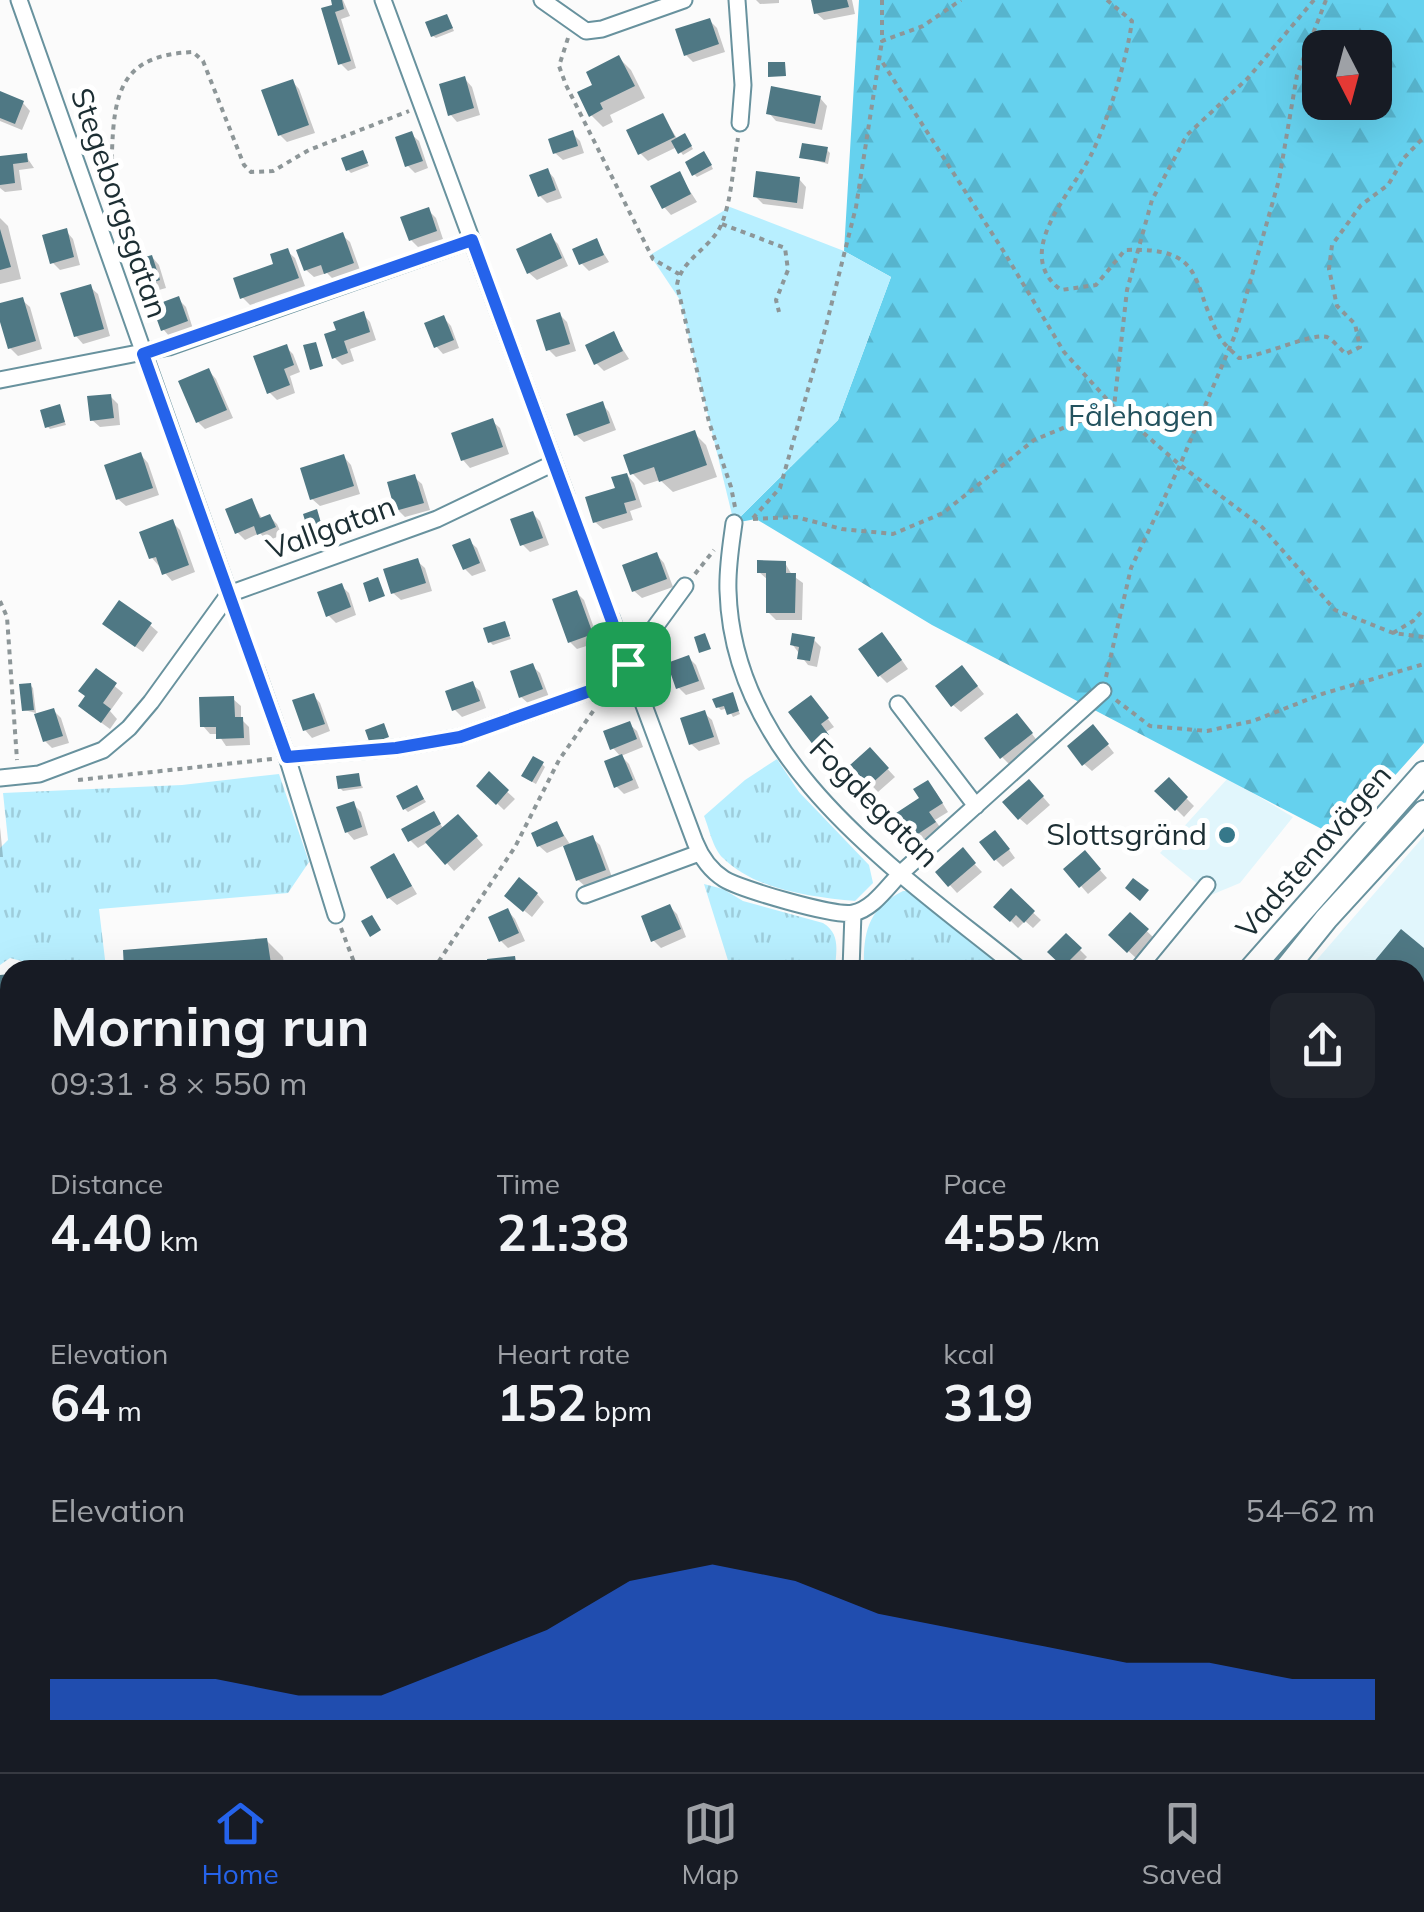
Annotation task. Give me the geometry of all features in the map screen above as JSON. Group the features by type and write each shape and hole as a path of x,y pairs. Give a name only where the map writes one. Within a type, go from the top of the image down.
{"main road":[{"name":"Vadstenavägen","path":"1259,960 1424,773"},
{"name":"Vadstenavägen","path":"1293,960 1424,812"}],"street":[{"name":"Stegeborgsgatan","path":"19,0 230,594"},
{"path":"383,0 566,495"},
{"path":"542,0 586,30 602,29 684,0"},
{"path":"736,0 744,84 740,123"},
{"path":"0,380 143,354 472,240"},
{"name":"Vallgatan","path":"230,594 438,519 554,463"},
{"name":"Fogdegatan","path":"734,522 727,588 730,619 754,701 778,745 822,799 901,873 1008,960"},
{"path":"287,757 396,748 460,737 612,683 630,670 686,586"},
{"path":"0,778 74,772 103,750 129,728 230,594"},
{"path":"610,617 700,853 716,873 737,885 836,913 853,913 870,905 1103,691"},
{"path":"256,669 336,914"},
{"path":"898,704 976,806"},
{"path":"585,896 700,853"},
{"path":"1145,960 1207,885"},
{"path":"851,960 853,913"}],"path":[{"path":"882,0 881,60 856,206 780,488 753,519 796,517 842,529 893,534 943,512 1034,440 1114,407"},
{"path":"882,41 923,26 960,0"},
{"path":"1106,0 1132,22 1129,46 1090,156 1064,194 1046,233 1041,257 1046,279 1061,290 1096,285 1125,250 1156,249 1182,260 1200,281 1219,338 1239,358 1258,357 1314,335 1328,338 1346,354 1360,347 1355,324 1338,306 1330,269 1332,245 1361,206 1388,185 1404,158 1424,137"},
{"path":"1114,407 1127,290 1152,200 1187,135 1248,78 1314,0"},
{"path":"1326,0 1297,74 1279,180 1235,335 1131,568 1103,691 1150,726 1207,731 1253,722 1322,694 1424,664"},
{"path":"574,25 560,66 566,85 653,258 678,274"},
{"path":"91,210 105,202 112,188 113,118 118,94 134,69 164,53 193,52 203,62 244,165 251,172 273,170 327,142 422,106"},
{"path":"881,60 1064,352 1114,407 1180,465 1262,527 1335,610 1393,634 1424,637"},
{"path":"686,586 734,522 731,487 709,422 677,298 678,274 722,224 740,123"},
{"path":"722,224 785,248 788,270 776,300 779,312"},
{"path":"566,495 610,617"},
{"path":"230,594 256,669"},
{"path":"0,601 7,618 18,776"},
{"path":"1393,634 1424,608"},
{"path":"440,960 515,847 560,760 612,683"},
{"path":"74,772 287,757"},
{"path":"336,914 354,960"}],"shaded area":[{"name":"Slottsgränd","path":"1228,778 1293,817 1240,883 1211,895 1160,853"},
{"path":"1424,836 1424,960 1317,960"}],"green space":[{"name":"Fålehagen","path":"859,0 1424,0 1424,743 1339,838 932,625 756,519 734,523 838,420 891,277 844,251"},
{"path":"730,207 844,251 891,277 838,420 734,523 680,300 650,255"},
{"path":"777,759 799,792 869,865 873,883 855,901 767,885 736,869 717,849 704,816 745,780"},
{"path":"279,774 309,862 288,893 99,909 105,960 0,960 0,848 8,840 3,793 182,785"},
{"path":"704,884 723,889 743,901 823,923 835,938 836,960 728,960"},
{"path":"912,891 998,960 864,960 870,922 892,898"}],"building":[{"path":"331,0 342,0 344,9 335,12 351,61 338,65 321,8 332,5"},
{"path":"811,0 847,0 849,7 814,14"},
{"path":"447,14 453,28 431,37 425,22"},
{"path":"710,18 719,44 684,56 675,29"},
{"path":"619,55 635,86 600,103 603,109 589,117 577,92 592,85 586,72"},
{"path":"768,62 785,62 786,76 768,77"},
{"path":"465,76 474,108 448,116 439,84"},
{"path":"293,79 309,125 278,136 261,90"},
{"path":"771,86 821,96 815,124 766,114"},
{"path":"0,91 24,101 15,124 0,118"},
{"path":"663,113 675,137 638,155 626,130"},
{"path":"573,130 578,146 553,154 548,139"},
{"path":"412,131 423,161 405,167 395,137"},
{"path":"685,133 692,146 678,154 671,141"},
{"path":"802,143 828,147 825,162 799,158"},
{"path":"363,150 368,163 346,171 341,158"},
{"path":"704,151 712,165 692,176 685,162"},
{"path":"27,153 28,162 13,164 15,183 0,185 0,156"},
{"path":"548,168 556,190 538,197 529,175"},
{"path":"680,171 691,194 662,209 650,186"},
{"path":"756,171 800,177 797,203 753,197"},
{"path":"429,207 437,231 409,241 400,217"},
{"path":"67,228 74,257 50,264 42,235"},
{"path":"0,229 11,267 0,270"},
{"path":"343,232 354,263 324,274 321,265 304,271 296,250"},
{"path":"551,233 562,258 527,274 516,249"},
{"path":"597,238 604,255 579,265 572,249"},
{"path":"288,248 299,278 240,299 233,278 273,264 270,254"},
{"path":"152,255 160,280 143,286 135,260"},
{"path":"91,284 104,329 74,337 60,293"},
{"path":"179,296 188,321 161,331 152,306"},
{"path":"23,297 36,341 8,349 0,322 0,303"},
{"path":"364,311 370,332 344,341 348,353 332,359 324,334 336,330 333,322"},
{"path":"560,312 570,344 546,351 536,320"},
{"path":"444,315 454,340 434,348 424,323"},
{"path":"614,331 623,351 594,365 585,345"},
{"path":"316,342 323,366 310,370 303,345"},
{"path":"287,344 294,365 284,369 290,385 267,394 253,356"},
{"path":"209,368 227,410 196,423 178,381"},
{"path":"111,394 114,418 90,421 87,396"},
{"path":"603,401 610,423 574,436 566,414"},
{"path":"60,404 65,422 45,428 40,410"},
{"path":"493,418 503,447 461,461 451,433"},
{"path":"695,430 707,465 659,482 654,467 630,475 623,455"},
{"path":"141,452 153,488 116,500 104,465"},
{"path":"344,454 354,486 310,500 300,468"},
{"path":"627,473 636,500 624,503 627,513 593,523 585,497 615,488 611,477"},
{"path":"415,474 424,503 395,511 387,482"},
{"path":"252,498 260,518 270,514 276,527 257,535 254,526 235,534 225,509"},
{"path":"317,509 323,530 309,534 303,514"},
{"path":"533,511 543,538 520,546 510,519"},
{"path":"173,519 189,565 162,575 156,557 149,559 139,532"},
{"path":"470,538 480,563 463,570 452,545"},
{"path":"657,552 667,579 632,592 622,565"},
{"path":"418,558 426,583 391,594 383,569"},
{"path":"757,560 786,561 786,573 796,573 795,613 766,613 766,573 757,573"},
{"path":"378,577 385,596 369,602 363,583"},
{"path":"342,583 351,607 326,617 317,592"},
{"path":"577,590 593,634 568,643 552,599"},
{"path":"119,600 152,623 135,647 102,624"},
{"path":"505,621 510,636 488,643 483,628"},
{"path":"882,632 902,660 878,677 858,649"},
{"path":"705,633 711,649 699,653 694,637"},
{"path":"792,633 815,637 810,661 797,659 799,647 790,645"},
{"path":"689,655 699,681 676,689 667,663"},
{"path":"533,663 543,689 519,698 510,671"},
{"path":"962,665 978,686 951,707 935,686"},
{"path":"96,668 117,683 103,703 111,709 101,723 78,706 85,696 78,691"},
{"path":"473,681 480,701 452,711 445,691"},
{"path":"31,683 34,710 22,711 19,684"},
{"path":"733,692 739,711 727,715 724,706 716,708 712,699"},
{"path":"314,693 325,724 303,731 292,700"},
{"path":"811,695 829,718 821,724 829,735 814,746 788,712"},
{"path":"234,696 235,717 243,717 244,738 216,739 216,727 200,727 199,697"},
{"path":"54,708 63,736 43,742 34,714"},
{"path":"705,710 714,737 689,745 680,718"},
{"path":"1017,713 1033,733 1000,759 984,738"},
{"path":"630,721 637,739 610,750 603,731"},
{"path":"384,723 389,737 370,744 365,730"},
{"path":"1093,724 1109,744 1082,766 1067,746"},
{"path":"870,747 889,768 869,786 850,765"},
{"path":"622,754 633,780 614,788 604,761"},
{"path":"533,756 544,762 532,782 521,776"},
{"path":"489,771 509,790 496,805 476,786"},
{"path":"359,773 361,786 338,789 336,776"},
{"path":"1169,777 1188,797 1175,811 1154,791"},
{"path":"1029,779 1044,796 1018,820 1002,802"},
{"path":"928,780 943,803 929,812 936,822 906,842 890,817 919,798 913,789"},
{"path":"417,785 424,799 403,810 396,796"},
{"path":"354,801 362,827 345,833 336,807"},
{"path":"434,811 441,824 408,842 401,829"},
{"path":"458,814 478,836 445,865 425,842"},
{"path":"557,821 564,836 537,847 531,833"},
{"path":"995,830 1010,849 994,861 979,842"},
{"path":"593,835 606,870 576,881 563,846"},
{"path":"963,847 976,863 948,887 935,872"},
{"path":"1085,850 1101,869 1079,888 1063,869"},
{"path":"394,853 412,886 387,899 370,867"},
{"path":"519,877 538,893 523,912 504,896"},
{"path":"1133,878 1149,890 1140,901 1125,888"},
{"path":"1011,888 1035,911 1024,923 1016,915 1010,922 993,907"},
{"path":"670,904 681,929 651,942 641,916"},
{"path":"508,908 519,933 499,942 488,917"},
{"path":"1130,912 1149,929 1127,953 1108,935"},
{"path":"372,915 381,930 370,937 361,921"},
{"path":"1401,929 1424,948 1424,960 1375,960"},
{"path":"1066,933 1082,948 1070,960 1056,960 1047,952"},
{"path":"267,938 270,960 124,960 123,950"},
{"path":"515,956 516,960 487,960"}],"place":[{"name":"Slottsgränd","path":"1227,835"}],"route":[{"path":"472,240 628,664 632,676 460,737 396,748 287,757 143,354 472,240"}]}
